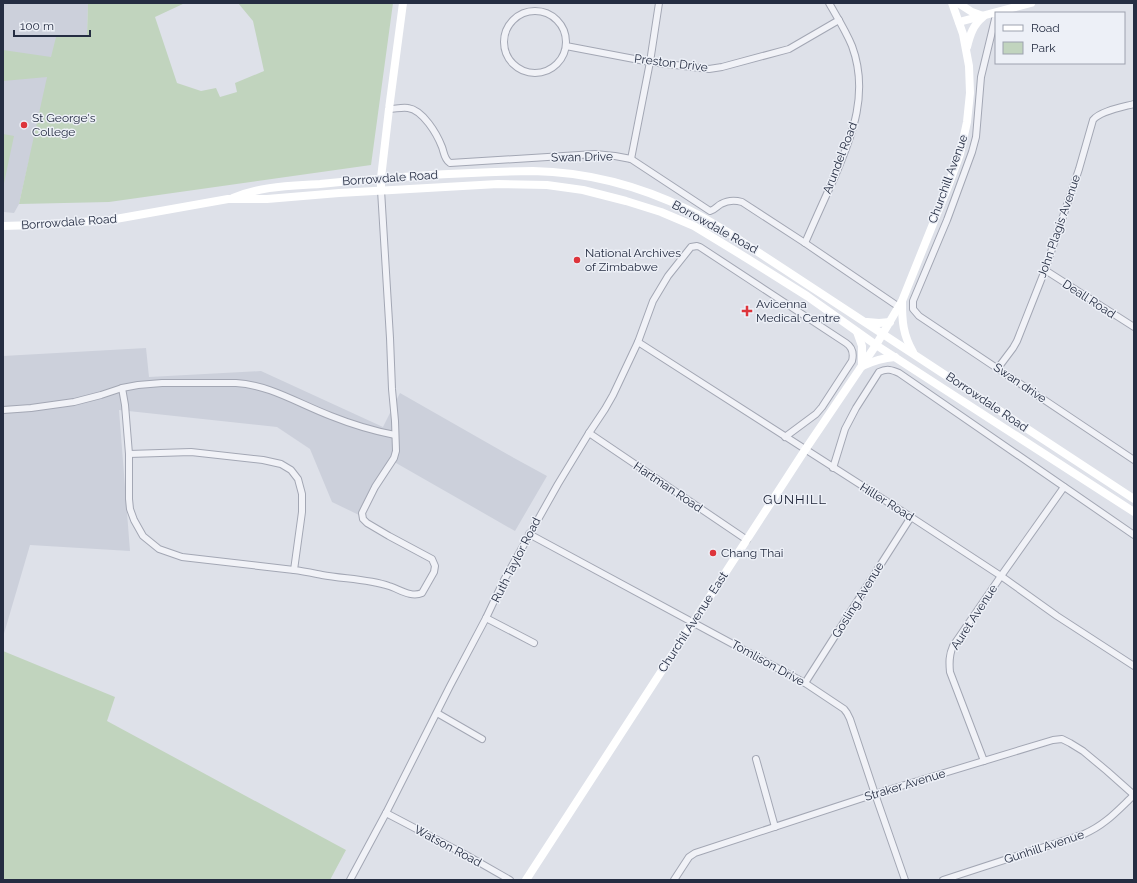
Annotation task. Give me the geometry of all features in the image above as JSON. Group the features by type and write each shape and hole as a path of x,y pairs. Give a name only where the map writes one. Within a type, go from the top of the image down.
{"main road":[{"path":"381,190 389,109 403,3"},
{"name":"Churchill Avenue","path":"876,345 900,304 947,189 960,154 968,122 970,86 969,66 964,40 952,3"},
{"path":"958,3 972,12 984,16"},
{"path":"1000,12 1031,3"},
{"path":"959,22 995,13"},
{"path":"966,50 973,29 978,21 984,16"},
{"name":"Borrowdale Road","path":"3,226 110,220 228,199 265,189 381,178 492,172 540,172 571,173 611,182 664,199 690,210 759,251 1134,500"},
{"name":"Borrowdale Road","path":"228,199 267,199 339,192 498,184 548,185 583,190 661,212 694,226 807,296 876,345 1134,512"},
{"path":"900,304 905,335 908,344 914,353"},
{"path":"864,322 890,322"},
{"path":"856,331 862,346 862,366 874,361 895,357"},
{"name":"Churchil Avenue East","path":"526,880 805,450 876,345"}],"street":[{"path":"631,159 650,62 659,3"},
{"name":"Arundel Road","path":"805,243 846,149 857,111 859,89 856,61 852,46 829,3"},
{"path":"539,10 548,13 562,26 566,36 566,46 558,63 550,69 531,73 522,70 508,57 504,47 504,38 507,28 512,20 520,14 539,10"},
{"path":"930,231 940,236 972,152 976,137 981,77 995,17"},
{"name":"Preston Drive","path":"566,46 650,62 716,69 789,49 839,20"},
{"name":"John Plagis Avenue","path":"998,368 1017,340 1045,270 1079,169 1093,120 1096,116 1102,113 1134,104"},
{"name":"Swan Drive","path":"389,109 408,108 416,111 435,132 446,160 450,163 595,154 631,159 710,211 714,210 722,203 729,201 735,200 742,202 900,304"},
{"path":"122,388 126,405 130,509 140,531 159,549 182,557 294,570 354,579 384,584 410,594 415,595 422,593 434,572 435,566 432,559 377,530 367,523 362,516 362,513 375,487 394,458 396,451 381,190"},
{"name":"Swan drive","path":"940,236 913,301 913,309 919,316 1134,460"},
{"name":"Ruth Taylor Road","path":"350,880 386,813 504,580 558,484 605,409 638,342 653,300 668,276 691,246 700,247 846,343 851,348 853,353 852,361 846,372 816,414 785,437"},
{"name":"Deall Road","path":"1045,270 1134,327"},
{"name":"Hiller Road","path":"638,342 911,517 1001,576 1057,616 1134,666"},
{"path":"833,468 847,425 856,408 880,372 885,369 890,369 899,373 1134,535"},
{"path":"3,410 74,402 122,388 138,385 207,383 248,384 265,388 331,417 395,435"},
{"name":"Hartman Road","path":"589,433 747,540"},
{"path":"129,454 191,452 263,460 281,464 291,470 298,479 302,494 302,512 294,570"},
{"name":"Auret Avenue","path":"984,761 950,672 950,652 1001,576 1064,487"},
{"name":"Gosling Avenue","path":"805,683 911,517"},
{"name":"Tomlison Drive","path":"529,534 805,683 847,713 905,880"},
{"path":"486,618 534,643"},
{"path":"437,713 482,739"},
{"name":"Straker Avenue","path":"674,880 689,857 695,853 875,794 1049,741 1062,739 1083,751 1134,795"},
{"path":"756,759 775,827"},
{"name":"Gunhill Avenue","path":"944,880 1084,834 1103,824 1134,795"},
{"name":"Watson Road","path":"386,813 510,880"}],"shaded area":[{"name":"St George's College","path":"3,3 88,3 87,36 29,160 19,204 14,213 4,212 3,214"},
{"path":"146,348 149,377 261,371 383,427 400,393 547,476 515,531 389,459 359,515 332,502 310,449 277,427 119,410 130,551 30,545 3,637 3,356"}],"green space":[{"path":"88,3 185,3 155,17 177,83 201,91 216,88 220,97 237,92 235,83 264,71 253,21 238,3 393,3 371,165 109,202 19,204 47,77 3,81 3,50 51,57 56,37 87,36"},
{"path":"3,134 14,136 3,188"},
{"path":"3,651 115,697 107,721 346,850 330,880 3,880"}],"place":[{"name":"St George's College","path":"24,125"},
{"name":"National Archives of Zimbabwe","path":"577,260"},
{"name":"Avicenna Medical Centre","path":"747,311"},
{"name":"Chang Thai","path":"713,553"}],"district":[{"name":"GUNHILL","path":"795,499"}]}
